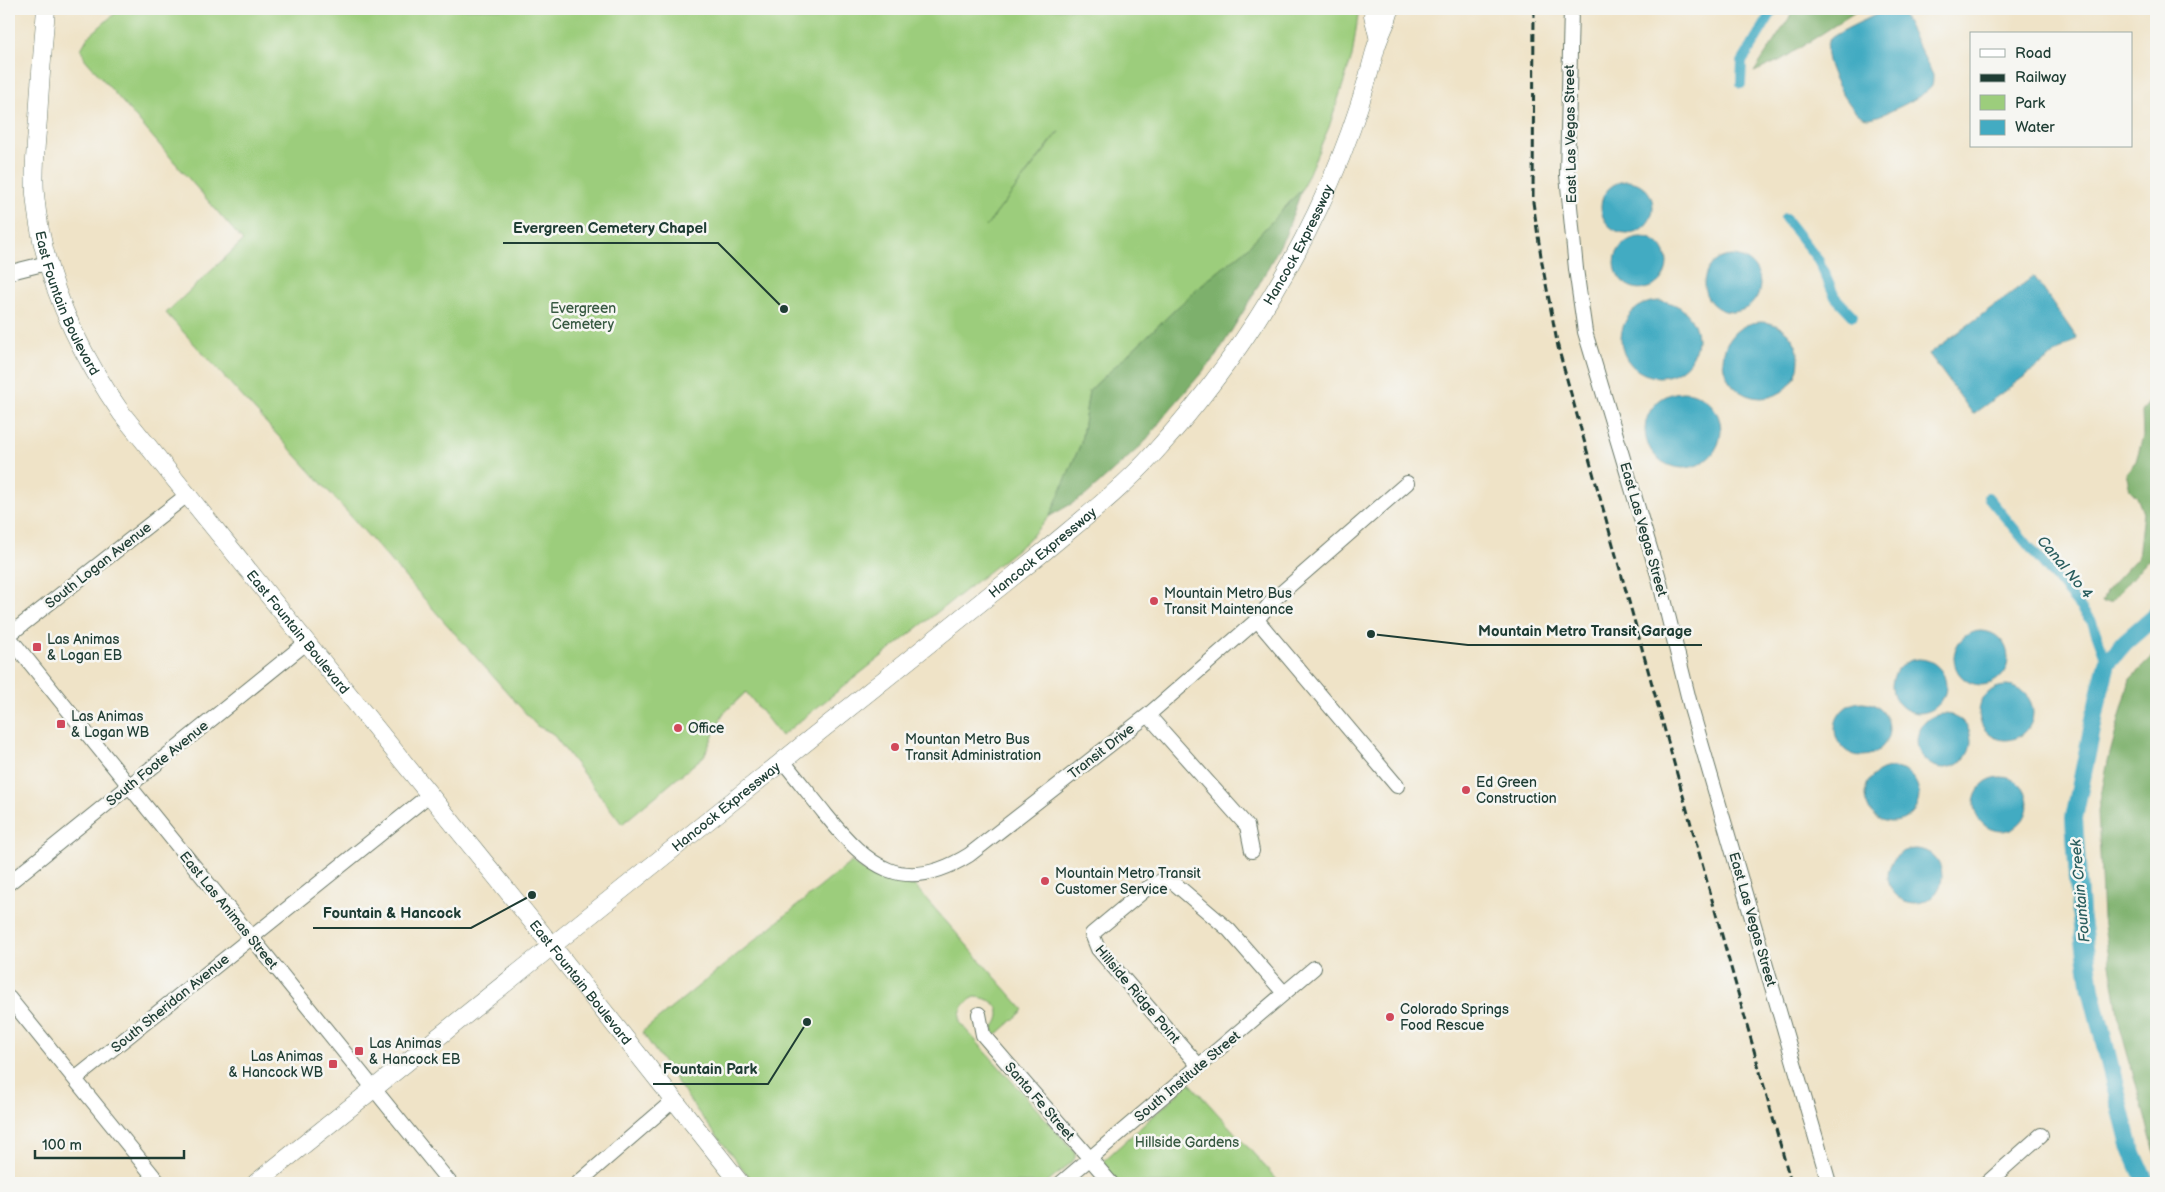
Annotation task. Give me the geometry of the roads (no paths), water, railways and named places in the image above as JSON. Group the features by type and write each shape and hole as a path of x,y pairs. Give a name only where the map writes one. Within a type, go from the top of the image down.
{"main road":[{"name":"East Fountain Boulevard","path":"46,9 34,166 35,193 40,232 58,299 90,365 122,414 552,946 740,1183"},
{"name":"Hancock Expressway","path":"1374,9 1373,15 1378,36"},
{"name":"Hancock Expressway","path":"256,1183 1083,519 1155,452 1215,379 1247,337 1270,302 1315,217 1356,120 1378,36 1390,9"}],"street":[{"name":"East Las Vegas Street","path":"1571,9 1567,175 1576,269 1585,332 1658,575 1692,708 1829,1183"},
{"path":"9,269 11,272 47,263"},
{"name":"Transit Drive","path":"783,761 846,840 859,853 874,863 890,870 907,874 924,874 938,871 968,855 1148,715 1257,620 1272,601 1406,483"},
{"name":"South Logan Avenue","path":"9,636 187,495"},
{"path":"1257,620 1397,786"},
{"name":"East Las Animas Street","path":"9,636 128,786 450,1183"},
{"name":"South Foote Avenue","path":"9,883 306,643"},
{"path":"1148,715 1247,826 1252,851"},
{"name":"South Sheridan Avenue","path":"75,1079 429,795"},
{"name":"Hillside Ridge Point","path":"1199,1066 1098,949 1092,934 1146,889 1163,880 1174,883 1229,930 1284,993"},
{"name":"South Institute Street","path":"1061,1183 1314,968"},
{"path":"9,998 159,1183"},
{"name":"Santa Fe Street","path":"979,1014 983,1035 1111,1183"},
{"path":"578,1183 674,1099"},
{"path":"1987,1183 2041,1135"}],"water":[{"path":"1888,9 1902,13 1933,75 1932,86 1902,106 1882,115 1866,118 1854,110 1841,91 1830,67 1827,46 1830,39 1834,36"},
{"path":"1622,181 1632,181 1646,188 1653,202 1653,212 1646,226 1632,233 1622,233 1612,229 1605,222 1601,212 1601,202 1605,192 1612,185"},
{"path":"1636,237 1646,237 1660,244 1667,258 1667,268 1660,282 1646,289 1636,289 1626,285 1619,278 1615,268 1615,258 1619,248 1626,241"},
{"path":"1732,256 1743,258 1752,264 1758,273 1760,284 1758,295 1752,304 1743,310 1732,312 1721,310 1712,304 1706,295 1704,284 1706,273 1712,264 1721,258"},
{"path":"2034,276 2077,338 1973,414 1929,354"},
{"path":"1659,301 1674,304 1686,312 1694,324 1697,339 1694,354 1686,366 1674,374 1659,377 1644,374 1632,366 1624,354 1621,339 1624,324 1632,312 1644,304"},
{"path":"1761,322 1776,325 1788,333 1796,345 1799,360 1796,375 1788,387 1776,395 1761,398 1746,395 1734,387 1726,375 1723,360 1726,345 1734,333 1746,325"},
{"path":"1683,392 1698,395 1710,403 1718,415 1721,430 1718,445 1710,457 1698,465 1683,468 1668,465 1656,457 1648,445 1645,430 1648,415 1656,403 1668,395"},
{"path":"1981,631 1991,633 2000,639 2006,648 2008,658 2006,668 2000,677 1991,683 1981,685 1971,683 1962,677 1956,668 1954,658 1956,648 1962,639 1971,633"},
{"path":"1919,659 1929,661 1938,667 1944,676 1946,686 1944,696 1938,705 1929,711 1919,713 1909,711 1900,705 1894,696 1892,686 1894,676 1900,667 1909,661"},
{"path":"2006,686 2016,688 2025,694 2031,703 2033,713 2031,723 2025,732 2016,738 2006,740 1996,738 1987,732 1981,723 1979,713 1981,703 1987,694 1996,688"},
{"path":"1862,702 1872,704 1881,710 1887,719 1889,729 1887,739 1881,748 1872,754 1862,756 1852,754 1843,748 1837,739 1835,729 1837,719 1843,710 1852,704"},
{"path":"1944,714 1954,716 1963,722 1969,731 1971,741 1969,751 1963,760 1954,766 1944,768 1934,766 1925,760 1919,751 1917,741 1919,731 1925,722 1934,716"},
{"path":"1892,768 1902,770 1911,776 1917,785 1919,795 1917,805 1911,814 1902,820 1892,822 1882,820 1873,814 1867,805 1865,795 1867,785 1873,776 1882,770"},
{"path":"2001,777 2011,779 2020,785 2026,794 2028,804 2026,814 2020,823 2011,829 2001,831 1991,829 1982,823 1976,814 1974,804 1976,794 1982,785 1991,779"},
{"path":"1915,849 1925,851 1934,857 1940,866 1942,876 1940,886 1934,895 1925,901 1915,903 1905,901 1896,895 1890,886 1888,876 1890,866 1896,857 1905,851"}],"waterway":[{"name":"Canal No 4","path":"1741,84 1742,62 1774,9"},
{"name":"Canal No 4","path":"1785,218 1819,261 1835,297 1853,316"},
{"name":"Canal No 4","path":"1988,497 2092,622 2107,663"},
{"name":"Fountain Creek","path":"2146,1183 2130,1146 2091,989 2080,912 2074,818 2107,663 2125,642 2156,615"}],"railway":[{"path":"1534,9 1533,202 1558,347 1791,1183"}],"place":[{"name":"Evergreen Cemetery Chapel","path":"784,309"},
{"name":"Mountain Metro Bus Transit Maintenance","path":"1154,601"},
{"name":"Mountain Metro Transit Garage","path":"1371,634"},
{"name":"Las Animas & Logan EB","path":"37,647"},
{"name":"Las Animas & Logan WB","path":"61,724"},
{"name":"Office","path":"678,728"},
{"name":"Mountan Metro Bus Transit Administration","path":"895,747"},
{"name":"Ed Green Construction","path":"1466,790"},
{"name":"Mountain Metro Transit Customer Service","path":"1045,881"},
{"name":"Fountain & Hancock","path":"532,895"},
{"name":"Colorado Springs Food Rescue","path":"1390,1017"},
{"name":"Fountain Park","path":"807,1022"},
{"name":"Las Animas & Hancock EB","path":"359,1051"},
{"name":"Las Animas & Hancock WB","path":"333,1064"}],"park label":[{"name":"Evergreen Cemetery","path":"583,316"},
{"name":"Hillside Gardens","path":"1187,1142"}]}
